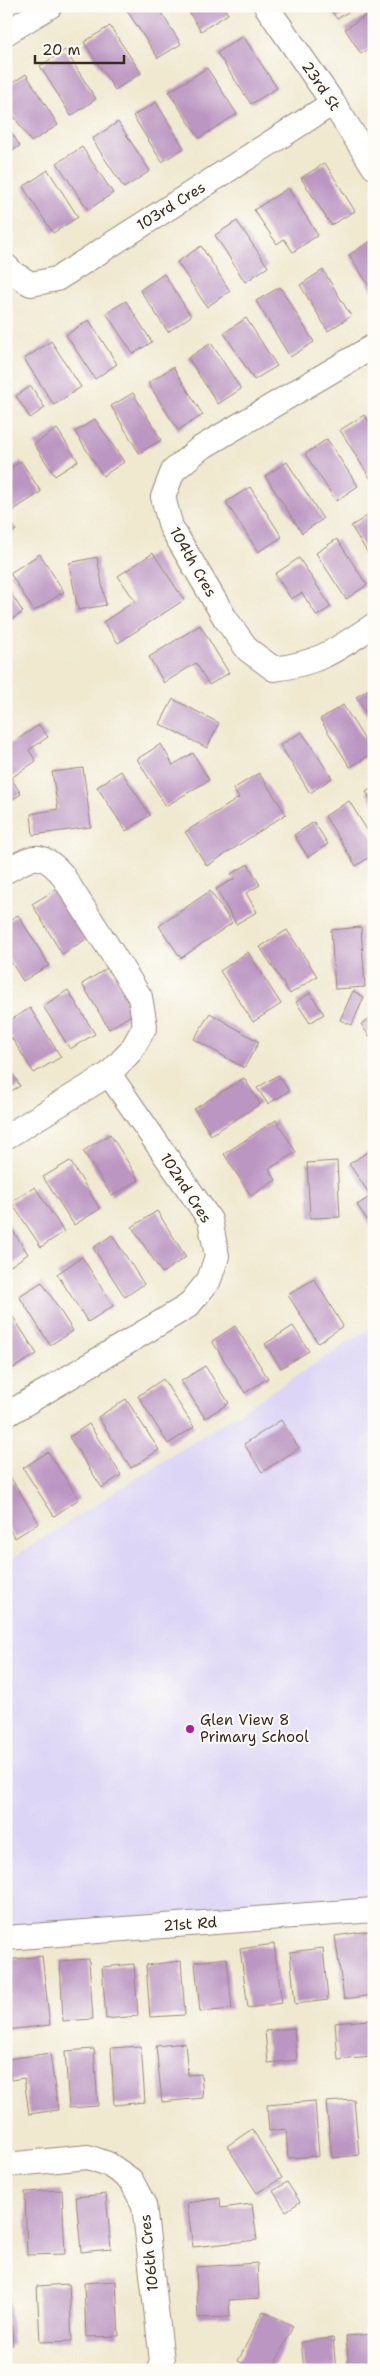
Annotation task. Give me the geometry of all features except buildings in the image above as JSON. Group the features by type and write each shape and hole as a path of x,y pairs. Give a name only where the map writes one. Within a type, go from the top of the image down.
{"street":[{"path":"7,29 50,6"},
{"name":"23rd St","path":"266,6 333,103 374,167"},
{"name":"103rd Cres","path":"6,266 14,274 31,284 57,279 333,103"},
{"name":"104th Cres","path":"374,346 199,449 173,471 163,497 171,527 225,618 248,650 274,669 300,666 324,657 374,625"},
{"path":"6,871 27,860 40,857 49,860 61,873 140,997 145,1026 131,1051 109,1074 6,1137"},
{"name":"102nd Cres","path":"6,1415 188,1306 209,1280 217,1256 210,1220 109,1074"},
{"name":"21st Rd","path":"6,1938 374,1910"},
{"name":"106th Cres","path":"6,2165 88,2157 108,2164 131,2180 144,2205 162,2361 159,2370"}],"shaded area":[{"name":"Glen View 8 Primary School","path":"374,1326 374,1896 6,1928 6,1562"}],"place":[{"name":"Glen View 8 Primary School","path":"190,1729"}]}
